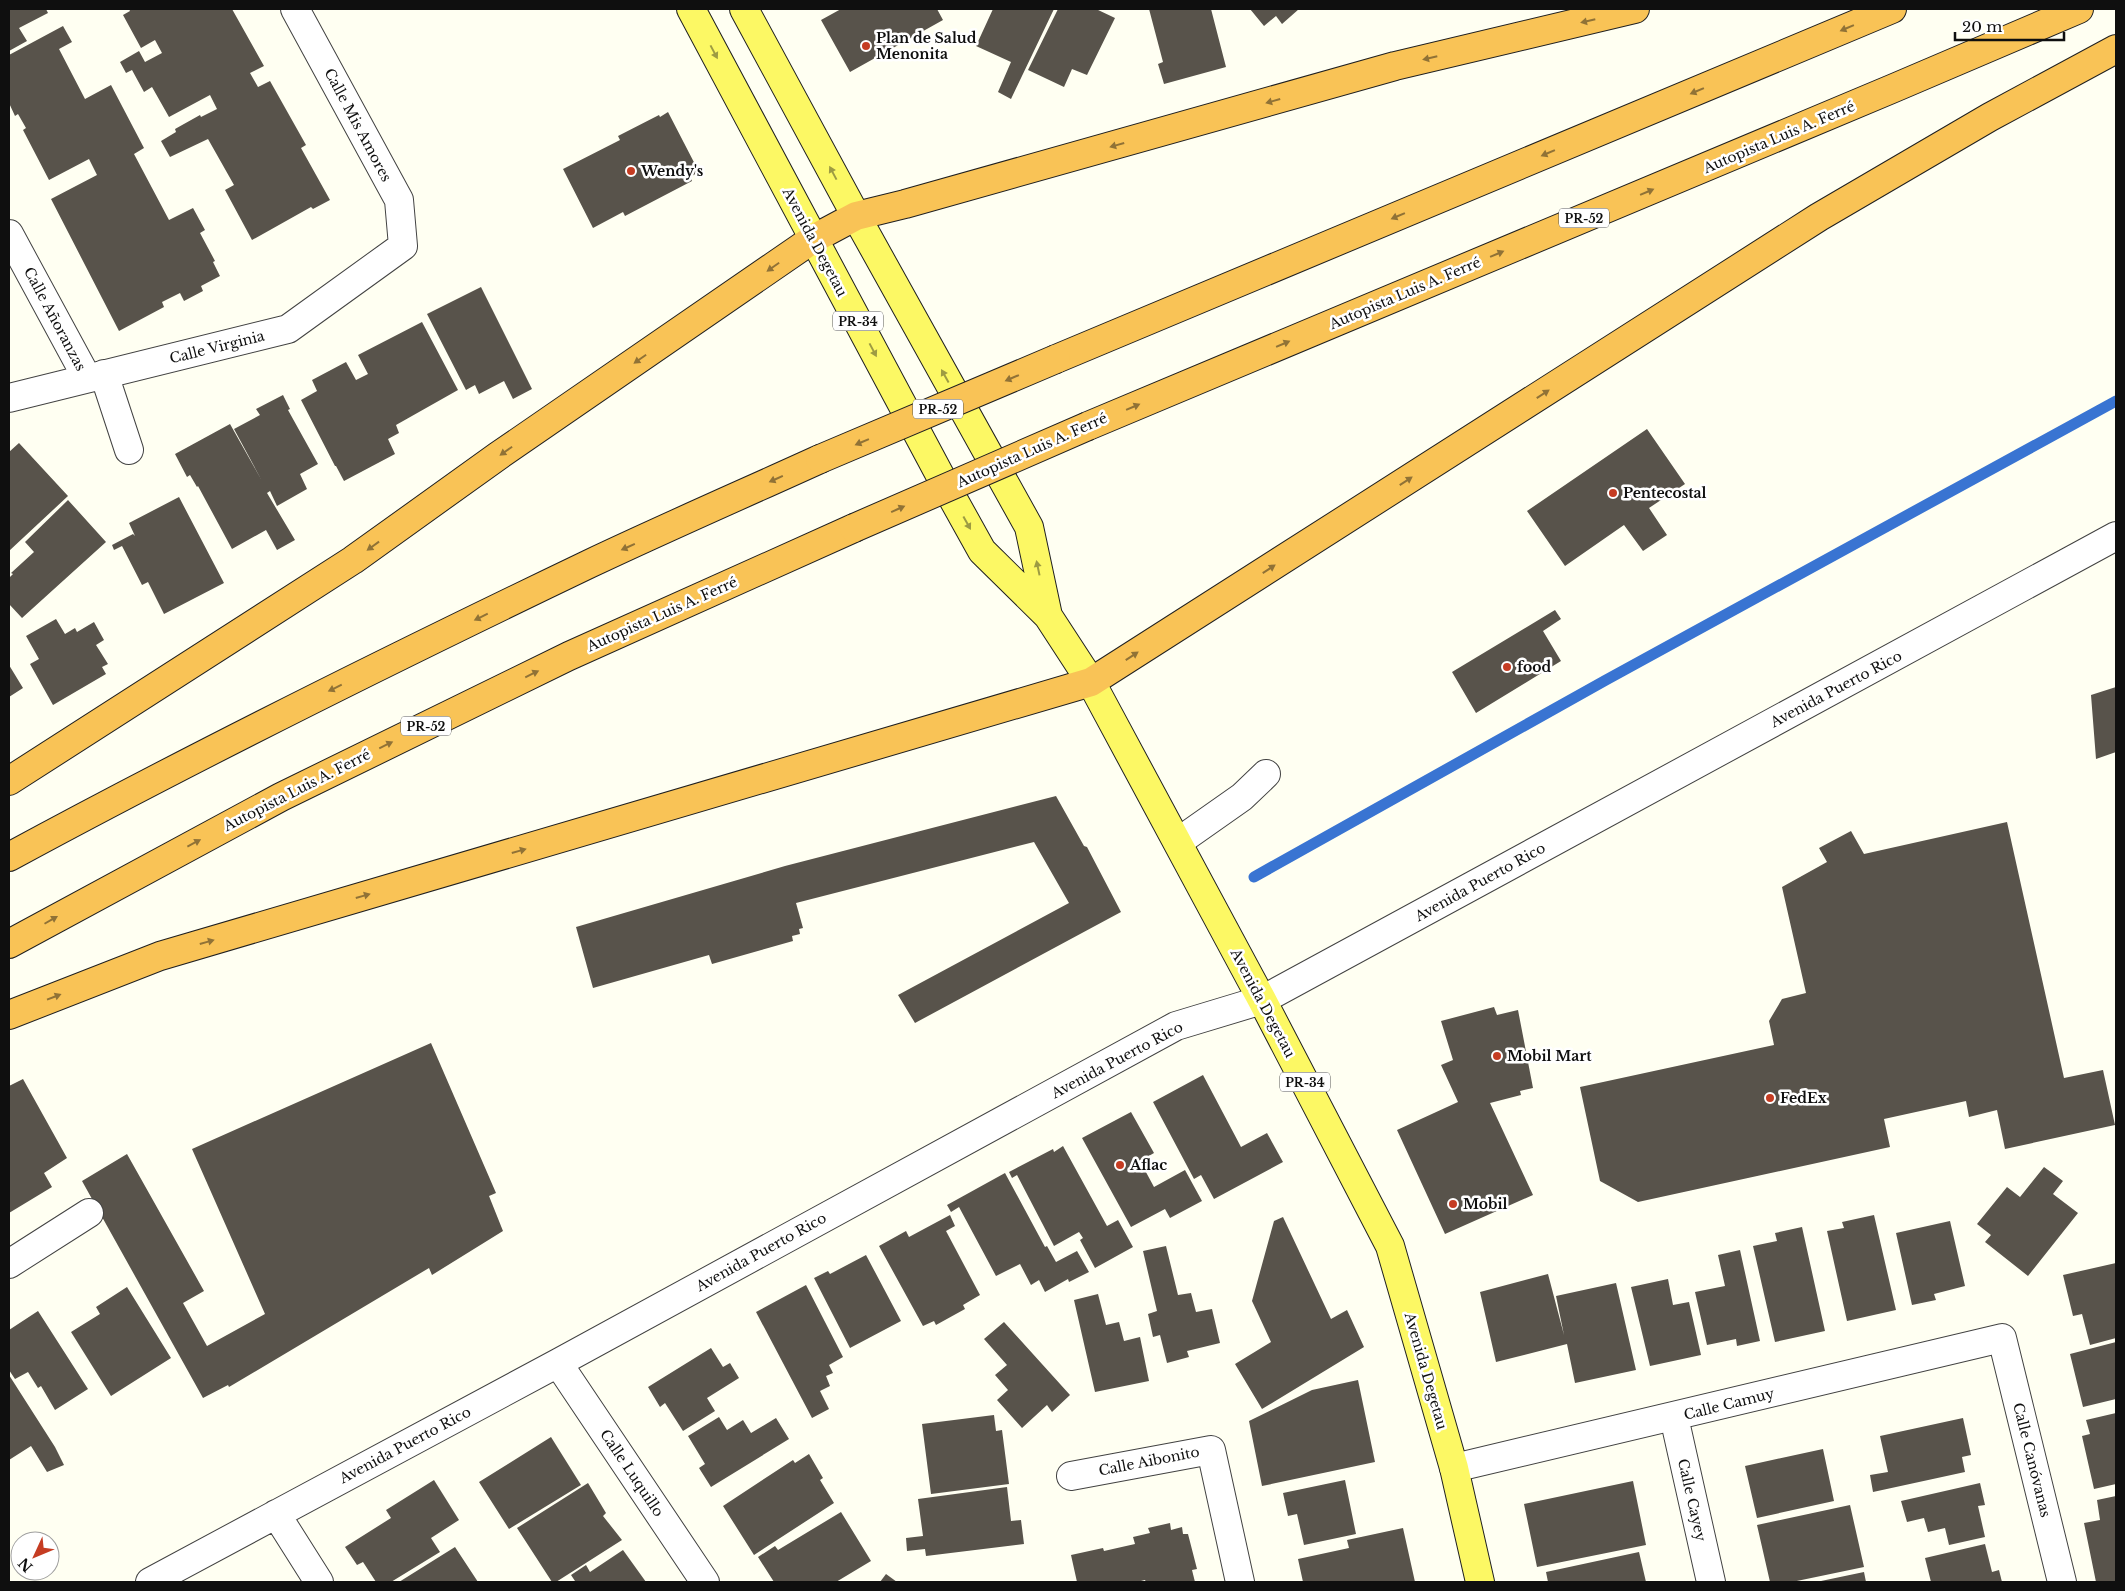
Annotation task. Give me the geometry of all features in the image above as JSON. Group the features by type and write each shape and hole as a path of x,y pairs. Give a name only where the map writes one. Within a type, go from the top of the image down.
{"highway":[{"path":"9,781 353,560 498,456 813,239 856,216 905,204 1395,66 1635,9"},
{"name":"PR-52","path":"9,857 160,776 335,688 590,564 820,459 1892,9"},
{"name":"Autopista Luis A. Ferré","path":"9,944 290,792 569,656 854,528 1088,426 2079,9"},
{"path":"9,1014 160,956 1091,682 1819,217 1990,117 2116,49"}],"main road":[{"name":"Avenida Degetau","path":"691,9 982,551 1048,616 1091,682 1262,1000 1390,1246 1454,1468 1480,1582"},
{"name":"Avenida Degetau","path":"744,9 856,216 1029,526 1048,616"}],"street":[{"name":"Calle Mis Amores","path":"295,9 399,200 403,246"},
{"name":"Calle Añoranzas","path":"9,234 95,376 129,450"},
{"name":"Calle Virginia","path":"9,398 288,330 403,246"},
{"name":"Avenida Puerto Rico","path":"150,1582 558,1363 1176,1026 1262,1000 2116,536"},
{"path":"1178,842 1242,797 1266,774"},
{"path":"9,1264 89,1213"},
{"name":"Calle Camuy","path":"1454,1468 2002,1338"},
{"name":"Calle Canóvanas","path":"2002,1338 2062,1582"},
{"name":"Calle Luquillo","path":"558,1363 705,1582"},
{"name":"Calle Cayey","path":"1674,1417 1711,1582"},
{"name":"Calle Aibonito","path":"1071,1476 1211,1450 1240,1582"},
{"path":"276,1514 318,1582"}],"building":[{"path":"9,9 46,9 48,13 19,28 27,41 9,51"},
{"path":"129,9 232,9 264,66 250,73 258,87 270,81 306,145 301,148 330,200 313,209 311,207 252,240 225,190 234,185 208,139 170,157 161,141 176,132 175,129 200,115 201,117 217,109 210,95 169,117 152,87 144,92 132,70 126,73 120,62 139,51 145,62 162,53 155,40 141,48 123,15 130,11"},
{"name":"Plan de Salud Menonita","path":"841,9 937,9 943,20 850,72 821,20"},
{"path":"993,9 1054,9 1011,99 998,92 1011,62 976,46"},
{"path":"1058,9 1096,9 1115,18 1087,75 1072,69 1064,87 1028,70"},
{"path":"1149,9 1211,9 1226,67 1164,84 1158,64 1163,62"},
{"path":"1250,9 1299,9 1282,24 1276,16 1264,26"},
{"path":"63,26 72,42 59,49 85,99 111,85 144,148 134,154 169,220 193,208 205,230 200,233 215,261 213,262 220,276 201,286 203,291 184,301 180,293 162,302 164,307 119,331 51,199 97,175 89,159 49,180 23,130 26,128 18,114 15,116 9,103 9,55"},
{"name":"Wendy's","path":"668,112 699,172 690,177 692,181 625,216 623,212 593,228 563,169 620,140 618,136"},
{"path":"481,287 532,389 513,399 504,381 479,394 475,385 466,390 427,314"},
{"path":"422,322 458,390 396,425 399,433 388,439 395,454 344,481 301,400 317,391 312,380 346,362 356,380 368,374 358,355"},
{"path":"283,395 290,409 288,410 318,464 300,474 307,489 277,506 270,491 267,493 295,540 277,550 266,530 232,549 198,486 190,475 187,477 175,454 230,424 262,481 234,429 260,415 256,409"},
{"name":"Pentecostal","path":"1647,429 1685,484 1649,508 1667,535 1643,551 1624,525 1565,566 1527,511"},
{"path":"19,443 68,496 9,551 9,452"},
{"path":"179,497 224,583 164,614 148,582 142,585 122,546 114,550 112,545 133,534 135,536 129,523"},
{"path":"68,500 106,542 22,618 9,604 9,578 13,574 11,573 34,552 25,542"},
{"name":"food","path":"1555,610 1561,619 1543,631 1561,661 1476,713 1452,672"},
{"path":"56,619 65,634 75,628 77,632 94,622 104,640 96,645 108,664 102,667 106,674 53,705 30,664 39,659 26,636"},
{"path":"9,665 23,688 9,697"},
{"path":"2116,687 2116,752 2096,759 2091,695"},
{"path":"1056,796 1084,846 1087,847 1121,912 915,1023 898,995 1069,903 1034,842 796,903 803,928 799,929 800,934 792,936 793,941 712,964 709,955 593,988 576,927 785,866"},
{"path":"2007,822 2064,1078 2103,1070 2115,1125 2005,1149 1997,1110 1969,1117 1966,1101 1884,1119 1890,1147 1638,1202 1600,1181 1580,1087 1774,1045 1769,1021 1782,999 1806,993 1782,887 1827,862 1819,848 1851,831 1864,854"},
{"path":"1494,1007 1497,1015 1518,1010 1533,1088 1520,1091 1521,1095 1490,1103 1533,1195 1445,1234 1397,1130 1458,1102 1441,1065 1453,1060 1441,1021"},
{"path":"431,1043 496,1193 489,1196 503,1231 432,1275 429,1268 229,1387 228,1385 203,1398 82,1181 127,1154 204,1291 183,1303 207,1346 265,1314 192,1149"},
{"path":"1203,1075 1241,1147 1267,1133 1283,1162 1214,1199 1201,1175 1194,1179 1153,1102"},
{"path":"23,1079 67,1158 44,1173 52,1187 9,1213 9,1086"},
{"name":"Aflac","path":"1131,1112 1154,1153 1140,1161 1154,1187 1185,1170 1202,1201 1170,1218 1165,1209 1131,1227 1082,1138"},
{"path":"1063,1146 1107,1226 1118,1220 1133,1247 1095,1268 1080,1240 1083,1238 1079,1232 1054,1246 1017,1175 1012,1178 1009,1172 1053,1149 1054,1152"},
{"path":"2044,1167 2063,1181 2053,1194 2078,1213 2028,1276 1985,1242 1991,1235 1977,1224 2007,1187 2020,1197"},
{"path":"1005,1173 1045,1247 1047,1246 1056,1262 1077,1251 1089,1272 1069,1282 1068,1279 1045,1292 1039,1280 1031,1285 1020,1264 996,1276 959,1207 951,1212 947,1205"},
{"path":"950,1215 955,1226 946,1231 980,1295 963,1305 965,1309 936,1325 934,1321 923,1326 879,1246 906,1231 909,1237"},
{"path":"1874,1215 1896,1310 1847,1321 1827,1231 1844,1228 1842,1222"},
{"path":"1283,1217 1331,1319 1347,1310 1364,1347 1262,1409 1235,1364 1271,1342 1252,1301 1274,1221"},
{"path":"1950,1221 1965,1286 1934,1294 1936,1300 1912,1305 1896,1233"},
{"path":"1802,1227 1825,1331 1775,1342 1753,1246 1777,1241 1775,1233"},
{"path":"1166,1246 1178,1295 1191,1293 1196,1312 1212,1309 1220,1343 1187,1351 1189,1357 1167,1363 1160,1335 1153,1337 1148,1314 1157,1311 1143,1251"},
{"path":"1740,1250 1760,1341 1737,1346 1736,1339 1707,1345 1695,1292 1725,1286 1718,1255"},
{"path":"866,1255 901,1321 850,1348 814,1278 828,1271 830,1274"},
{"path":"2116,1263 2116,1338 2090,1345 2082,1314 2073,1316 2063,1275"},
{"path":"1548,1274 1564,1335 1556,1296 1616,1283 1636,1370 1575,1383 1567,1344 1496,1362 1480,1292"},
{"path":"1668,1279 1673,1305 1689,1302 1701,1355 1650,1366 1631,1287"},
{"path":"806,1285 843,1357 829,1365 833,1373 826,1376 830,1386 820,1391 829,1409 812,1418 756,1312"},
{"path":"127,1287 171,1358 111,1396 71,1332 100,1314 96,1307"},
{"path":"1098,1294 1106,1325 1119,1322 1124,1341 1140,1337 1149,1381 1095,1392 1074,1300"},
{"path":"38,1311 88,1389 55,1410 41,1386 38,1388 28,1372 15,1379 9,1370 9,1330"},
{"path":"1004,1322 1070,1395 1052,1412 1047,1405 1022,1428 997,1400 1008,1390 995,1375 1007,1365 984,1339"},
{"path":"2116,1342 2116,1399 2083,1407 2070,1354"},
{"path":"711,1348 723,1367 730,1363 739,1378 707,1398 715,1411 683,1431 665,1403 660,1407 648,1387"},
{"path":"9,1375 55,1447 64,1465 47,1472 31,1446 9,1460"},
{"path":"1358,1380 1375,1462 1262,1486 1249,1421 1312,1390"},
{"path":"2116,1413 2116,1484 2094,1489 2082,1436 2090,1434 2086,1420"},
{"path":"994,1415 996,1431 1002,1430 1009,1484 931,1494 922,1424"},
{"path":"719,1417 727,1430 743,1420 751,1433 776,1418 789,1439 711,1487 699,1468 705,1464 688,1436"},
{"path":"1963,1418 1971,1455 1962,1457 1965,1472 1873,1492 1870,1475 1888,1472 1880,1436"},
{"path":"551,1437 581,1485 509,1529 479,1482"},
{"path":"1823,1449 1834,1501 1757,1518 1745,1466"},
{"path":"809,1454 823,1478 820,1480 834,1503 754,1555 723,1506 793,1460 795,1463"},
{"path":"434,1480 459,1520 431,1538 440,1552 391,1582 376,1582 363,1562 357,1565 345,1547 391,1518 386,1510"},
{"path":"1345,1480 1356,1534 1304,1545 1297,1514 1288,1516 1283,1493"},
{"path":"1633,1481 1646,1545 1537,1567 1524,1504"},
{"path":"588,1483 606,1513 603,1516 622,1540 556,1582 552,1582 517,1528"},
{"path":"1980,1483 1985,1505 1978,1506 1985,1537 1949,1545 1945,1528 1928,1532 1924,1518 1907,1522 1901,1501"},
{"path":"1007,1487 1011,1521 1021,1520 1024,1544 926,1556 925,1549 907,1551 906,1538 923,1536 918,1499"},
{"path":"2116,1496 2116,1582 2096,1582 2084,1523 2100,1520 2097,1500"},
{"path":"1850,1505 1864,1567 1792,1582 1770,1582 1757,1525"},
{"path":"841,1512 871,1561 836,1582 774,1582 758,1557 775,1546 778,1550"},
{"path":"1170,1523 1171,1530 1182,1527 1183,1534 1188,1534 1197,1569 1192,1570 1195,1582 1146,1582 1145,1580 1137,1582 1077,1582 1071,1555 1103,1548 1104,1551 1135,1544 1133,1537 1150,1533 1148,1528"},
{"path":"1403,1528 1415,1582 1303,1582 1298,1559 1349,1548 1347,1540"},
{"path":"1985,1544 1992,1572 1999,1570 2002,1582 1931,1582 1925,1558"},
{"path":"455,1547 478,1582 399,1582"},
{"path":"623,1550 646,1582 572,1582 575,1581 571,1575 586,1565 590,1572"},
{"path":"1639,1552 1646,1582 1548,1582 1546,1572"},
{"path":"1864,1572 1866,1582 1821,1582 1821,1581"},
{"path":"886,1574 897,1582 880,1582"}],"waterway":[{"path":"1254,877 1606,680 2116,401"}],"place":[{"name":"Plan de Salud Menonita","path":"866,46"},
{"name":"Wendy's","path":"631,171"},
{"name":"Pentecostal","path":"1613,493"},
{"name":"food","path":"1507,667"},
{"name":"Mobil Mart","path":"1497,1056"},
{"name":"FedEx","path":"1770,1098"},
{"name":"Aflac","path":"1120,1165"},
{"name":"Mobil","path":"1453,1204"}]}
